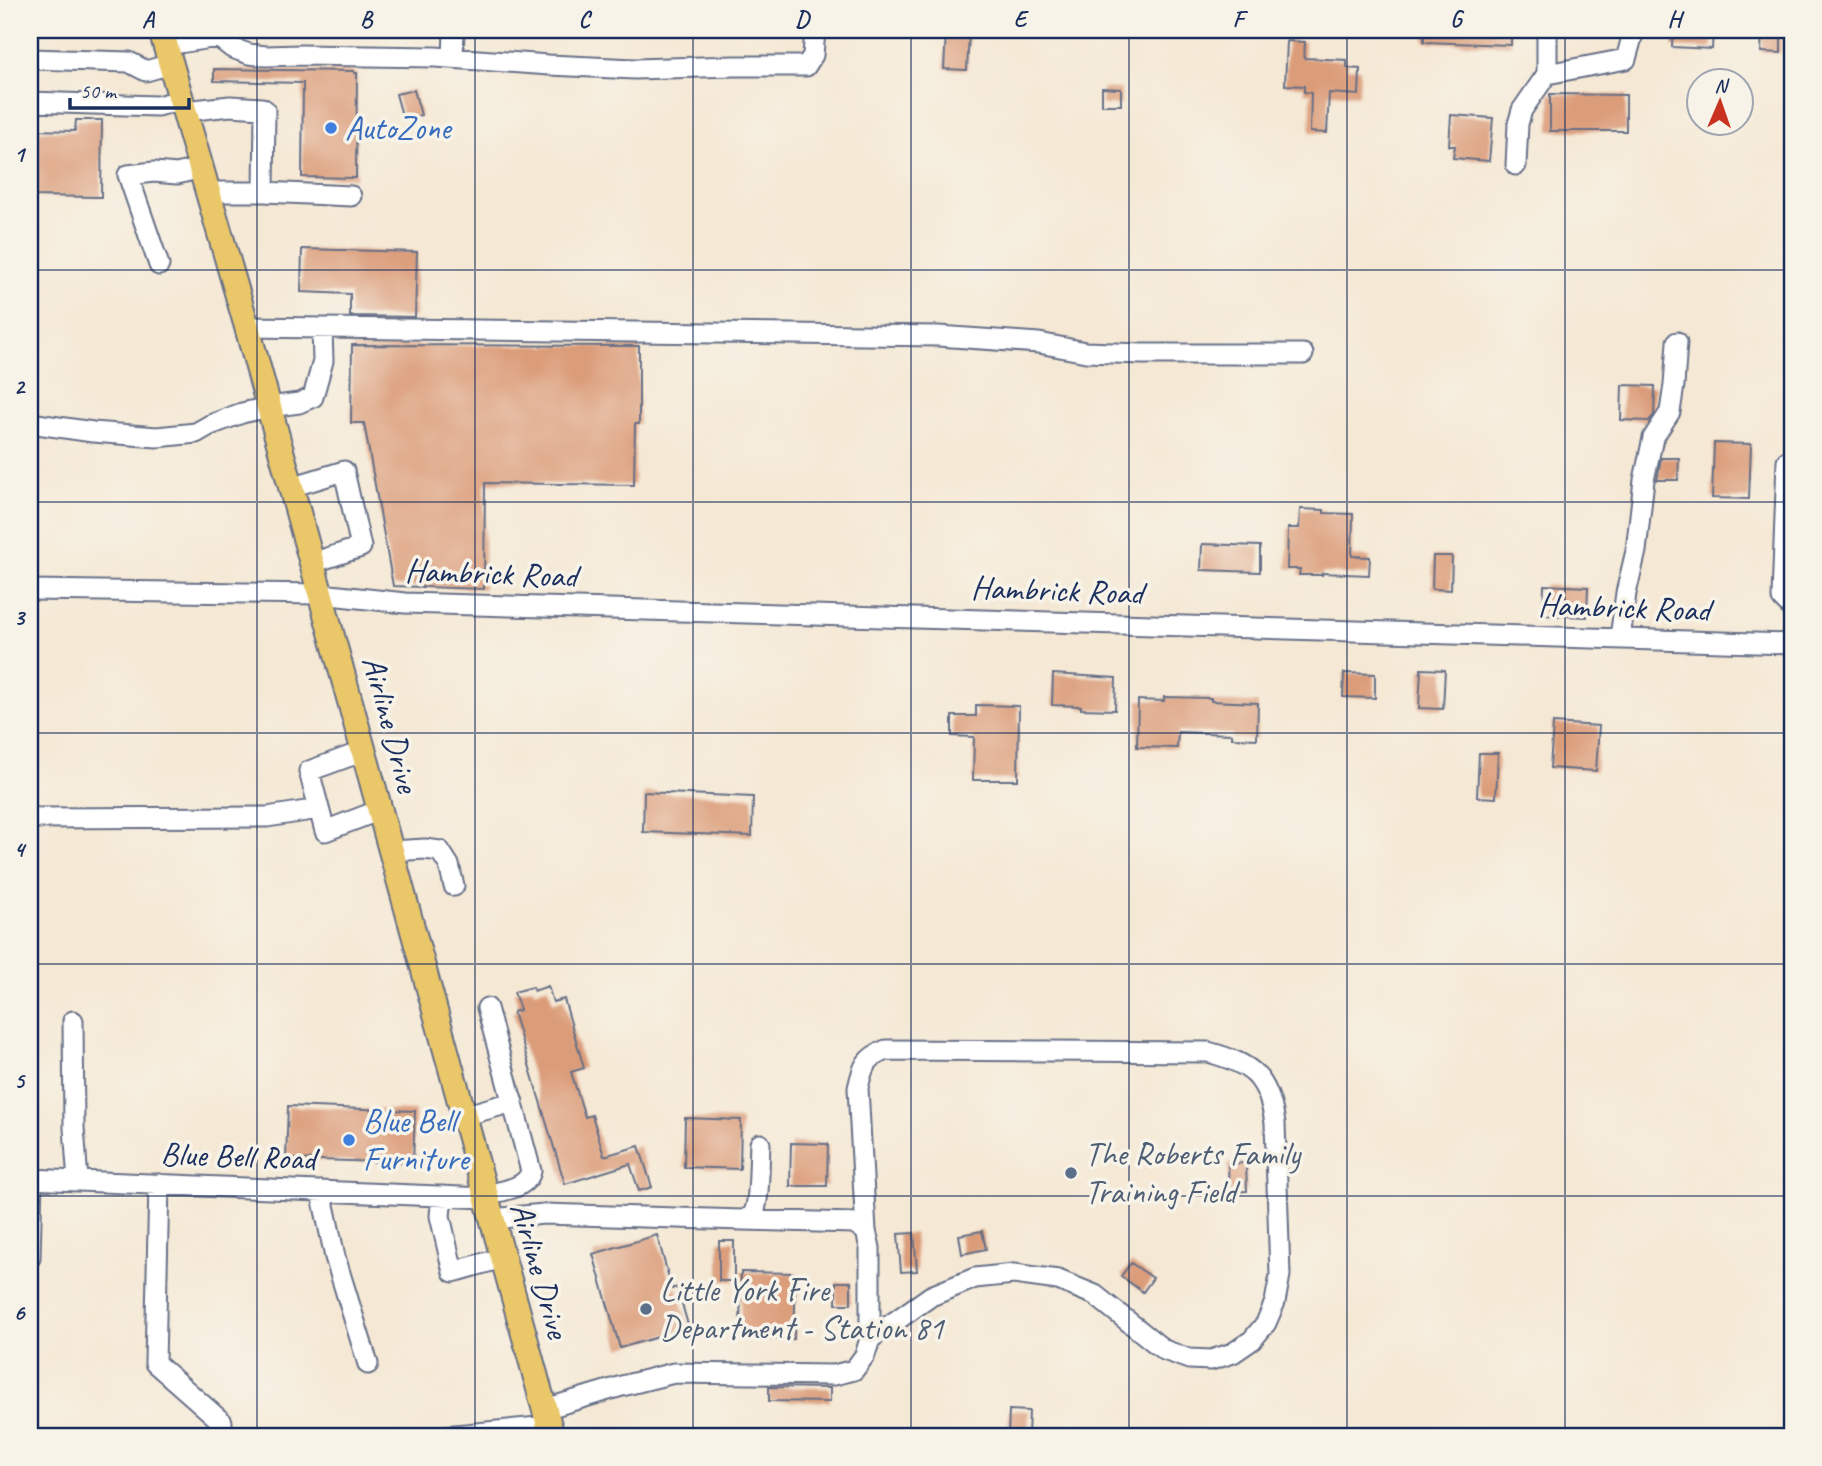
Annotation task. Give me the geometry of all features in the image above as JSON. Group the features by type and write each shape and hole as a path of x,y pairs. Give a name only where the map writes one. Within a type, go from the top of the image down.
{"main road":[{"name":"Airline Drive","path":"166,46 247,327 549,1424"}],"street":[{"path":"453,58 454,30"},
{"path":"30,59 129,62 146,71 166,46 219,34 232,48 249,54 453,58 635,69 734,65 806,66 813,55 815,30"},
{"path":"1516,164 1521,110 1547,74 1546,30"},
{"path":"1547,74 1626,59 1634,30"},
{"path":"30,102 262,108 265,110 264,192"},
{"path":"159,265 128,175 154,172 177,174 201,168"},
{"path":"208,192 351,196"},
{"path":"247,327 938,336 1039,343 1086,352 1303,354"},
{"path":"30,424 157,437 196,433 242,413 299,403 313,397 323,361 322,328"},
{"path":"1620,638 1653,438 1670,412 1677,342"},
{"path":"1787,461 1782,598 1792,608"},
{"path":"291,486 344,471 361,547 312,564"},
{"name":"Hambrick Road","path":"30,590 321,594 405,603 1792,643"},
{"path":"364,751 309,771 325,831 380,810"},
{"path":"30,818 267,817 319,809"},
{"path":"392,851 440,851 449,865 454,886"},
{"path":"487,1009 531,1171 530,1179 524,1184 487,1204"},
{"path":"73,1021 74,1128 78,1181"},
{"path":"444,1436 549,1424 622,1385 674,1373 834,1375 854,1370 865,1355 870,1339 870,1248 866,1231 858,1088 862,1069 872,1055 886,1050 1209,1052 1231,1058 1250,1068 1265,1086 1272,1101 1275,1122 1280,1275 1275,1302 1266,1323 1252,1340 1233,1353 1211,1360 1189,1359 1164,1350 1096,1295 1058,1280 1014,1273 975,1278 931,1296 870,1339"},
{"path":"463,1116 513,1102"},
{"path":"743,1220 755,1212 760,1144"},
{"path":"30,1258 31,1179"},
{"name":"Blue Bell Road","path":"31,1179 442,1196 487,1204"},
{"path":"159,1184 155,1363 222,1422 221,1436"},
{"path":"321,1191 335,1257 368,1364"},
{"path":"442,1196 440,1216 453,1272 502,1258"},
{"path":"487,1204 544,1214 854,1223 866,1231"}],"building":[{"path":"1424,30 1511,30 1511,45 1424,42"},
{"path":"1673,30 1713,30 1712,49 1672,47"},
{"path":"1762,30 1781,30 1781,53 1761,52"},
{"path":"946,32 969,33 967,70 944,69"},
{"path":"1287,41 1305,42 1304,58 1347,60 1347,68 1360,69 1359,95 1329,93 1327,133 1310,132 1311,93 1304,92 1304,86 1285,85"},
{"path":"214,69 357,73 356,178 302,177 303,83 214,81"},
{"path":"1102,88 1121,89 1121,105 1102,105"},
{"path":"414,90 421,115 403,119 396,94"},
{"path":"1550,94 1626,95 1626,131 1550,131"},
{"path":"1451,115 1493,118 1489,161 1453,158 1455,146 1449,146"},
{"path":"76,120 102,120 101,197 30,196 30,130 75,131"},
{"path":"302,249 417,252 415,317 350,316 350,294 301,292"},
{"path":"352,345 639,346 639,424 635,424 634,485 485,483 484,589 393,586 364,423 351,423"},
{"path":"1622,385 1655,386 1654,415 1649,421 1621,420"},
{"path":"1714,443 1751,444 1749,499 1712,498"},
{"path":"1661,458 1679,458 1678,480 1657,480"},
{"path":"1300,509 1353,514 1352,556 1370,557 1369,575 1299,575 1300,569 1287,569 1288,528 1299,528"},
{"path":"1202,544 1260,546 1260,572 1201,570"},
{"path":"1433,556 1452,556 1451,590 1432,589"},
{"path":"1544,585 1588,587 1587,617 1543,615"},
{"path":"1421,669 1445,670 1443,709 1419,708"},
{"path":"1344,673 1375,674 1375,698 1343,697"},
{"path":"1053,674 1116,678 1115,710 1052,705"},
{"path":"1164,697 1258,703 1257,739 1232,738 1232,734 1178,732 1177,748 1137,747 1138,700 1164,701"},
{"path":"976,705 1019,706 1018,780 973,780 974,737 952,736 952,716 976,716"},
{"path":"1553,723 1599,726 1596,771 1550,768"},
{"path":"1479,753 1498,753 1496,798 1477,797"},
{"path":"644,792 753,797 752,836 643,832"},
{"path":"548,986 553,1002 564,999 584,1068 571,1072 585,1117 592,1115 604,1156 639,1146 652,1187 639,1191 630,1164 565,1184 513,1012 520,1010 514,992 533,987 534,991"},
{"path":"288,1106 415,1111 413,1163 286,1159"},
{"path":"685,1118 741,1120 740,1169 684,1167"},
{"path":"791,1143 828,1144 827,1186 790,1186"},
{"path":"1246,1163 1247,1191 1229,1192 1228,1164"},
{"path":"982,1231 986,1249 962,1254 959,1235"},
{"path":"914,1233 917,1271 901,1272 898,1234"},
{"name":"Little York Fire Department - Station 81","path":"657,1235 672,1289 677,1287 689,1328 620,1348 593,1254"},
{"path":"719,1241 734,1241 734,1281 719,1281"},
{"path":"1131,1263 1153,1278 1143,1292 1121,1276"},
{"path":"741,1272 796,1273 794,1339 740,1338"},
{"path":"836,1282 851,1282 851,1304 836,1304"},
{"path":"769,1387 830,1388 830,1402 769,1401"},
{"path":"1009,1410 1029,1411 1028,1436 1008,1436"}],"place":[{"name":"AutoZone","path":"331,128"},
{"name":"Blue Bell Furniture","path":"349,1140"},
{"name":"The Roberts Family Training Field","path":"1071,1173"},
{"name":"Little York Fire Department - Station 81","path":"646,1309"}]}
